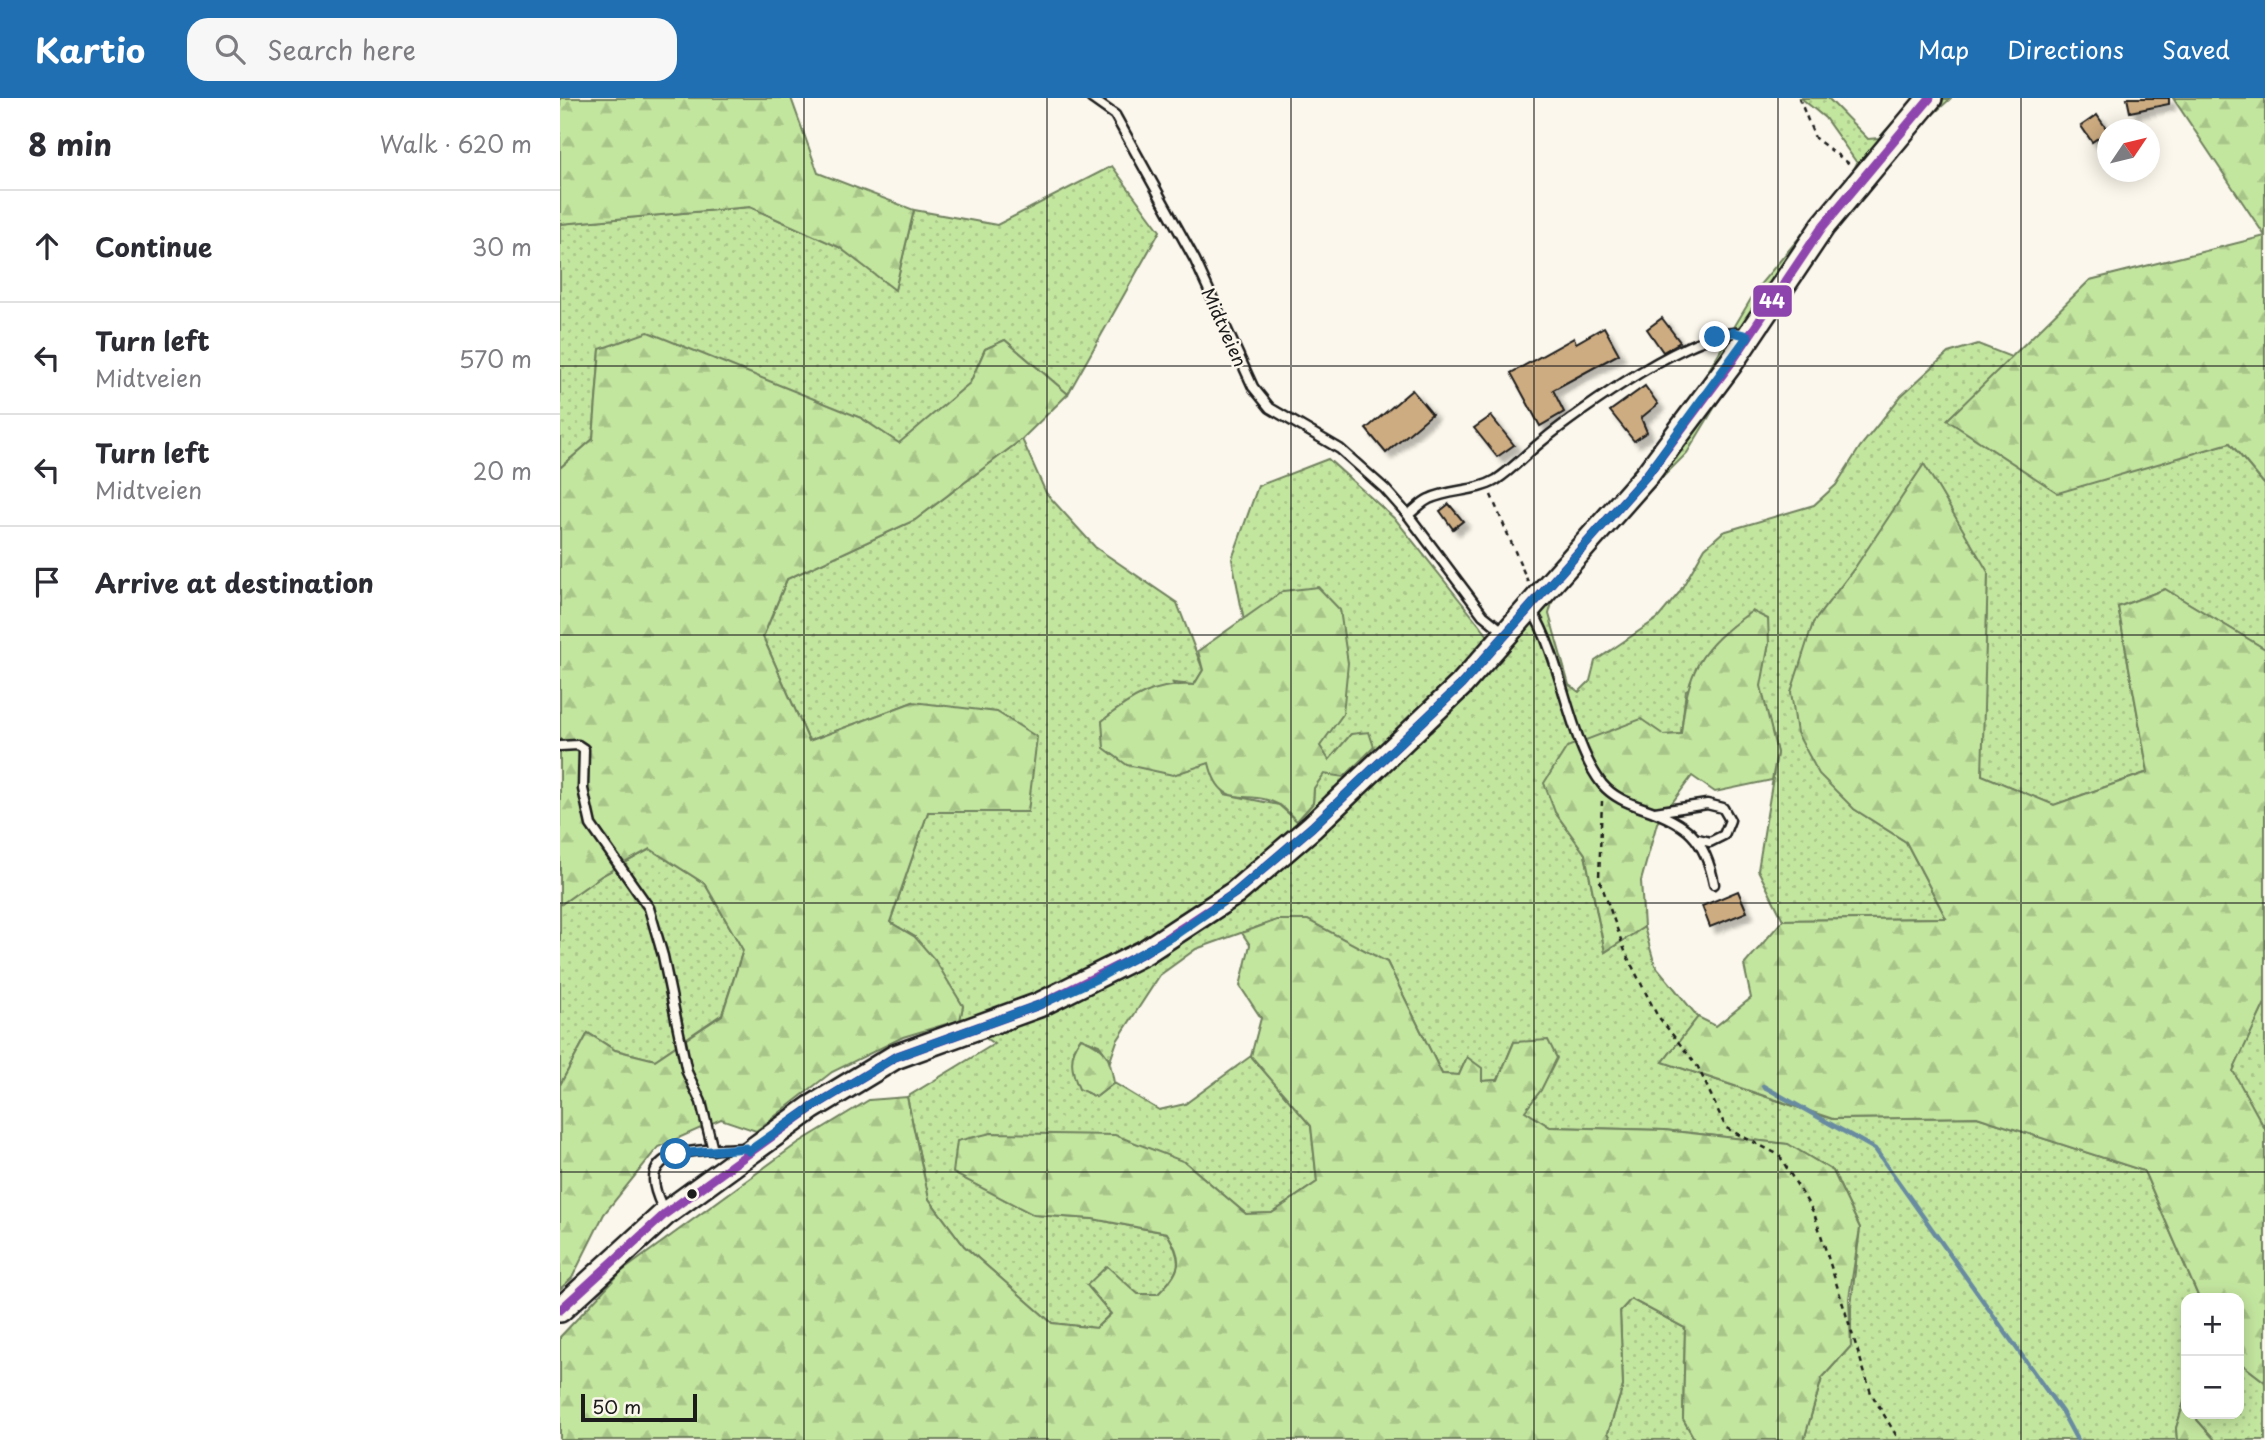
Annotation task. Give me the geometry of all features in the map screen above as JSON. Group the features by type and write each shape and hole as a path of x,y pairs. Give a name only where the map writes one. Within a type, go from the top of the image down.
{"main road":[{"path":"560,1310 665,1214 811,1108 895,1057 1039,1005 1096,979 1204,916 1312,827 1461,685 1647,475 1748,336 1823,226 1930,98"}],"lane":[{"name":"Midtveien","path":"1091,98 1115,115 1195,260 1253,387 1270,408 1340,449 1408,515 1483,615 1507,634"},
{"path":"1408,515 1429,499 1487,485 1556,430 1651,365 1724,334 1745,333 1748,336"},
{"path":"1534,604 1582,741 1602,784 1624,802 1655,812 1687,829 1698,839 1709,860 1714,884"},
{"path":"560,746 578,745 584,749 583,789 592,825 649,908 663,956 687,1072 701,1102 713,1150"},
{"path":"1655,812 1707,804 1723,808 1730,820 1724,835 1710,842 1698,839"},
{"path":"665,1214 655,1187 658,1166 676,1154 746,1148 749,1151"}],"path":[{"path":"1799,98 1815,138 1865,175"},
{"path":"1487,485 1534,604"},
{"path":"1602,784 1599,878 1626,954 1657,1015 1698,1067 1726,1128 1779,1155 1814,1213 1871,1393 1899,1440"}],"green space":[{"path":"560,98 791,98 818,173 914,210 895,290 839,247 750,207 560,224"},
{"path":"1801,98 1828,98 1868,139 1879,138 1915,98 1950,99 1907,138 1865,196 1846,213 1758,336 1687,453 1610,530 1553,599 1549,614 1569,685 1579,692 1590,681 1595,661 1658,618 1679,593 1705,548 1723,532 1814,505 1836,485 1860,447 1901,396 1948,353 1978,344 2014,358 1948,419 2161,461 2230,443 2265,485 2265,649 2165,589 2118,607 2148,772 2054,805 1981,775 1988,572 1854,569 1813,623 1854,809 1906,842 1946,918 1783,920 1758,870 1777,753 1760,686 1769,643 1686,690 1681,734 1664,735 1555,812 1585,854 1605,952 1644,927 1655,965 1698,1017 1663,1062 1832,1119 1977,1117 2144,1171 2197,1293 2181,1293 2181,1412 2176,1428 2177,1440 1804,1440 1822,1378 1851,1346 1851,1306 1860,1228 1833,1171 1787,1144 1664,1130 1550,1127 1524,1111 1541,1090 1514,1042 1498,1080 1482,1081 1467,1057 1459,1075 1442,1074 1387,962 1277,920 1196,949 1160,975 1117,1041 1110,1061 1099,1045 1081,1038 1073,1049 1096,1097 1114,1083 1159,1110 1185,1104 1251,1056 1311,1126 1317,1182 1272,1213 1246,1214 1185,1162 1034,1215 1093,1219 1167,1233 1178,1259 1172,1279 1158,1294 1138,1294 1087,1285 1111,1313 1096,1328 1052,1323 964,1246 929,1199 907,1097 994,1044 960,1020 963,1006 915,937 890,922 928,812 913,702 809,741 763,637 787,579 915,520 1022,439 1046,493 1095,547 1177,603 1203,670 1194,685 1173,683 1225,794 1279,805 1297,821 1313,803 1314,788 1351,734 1329,761 1319,746 1343,714 1283,591 1244,621 1232,559 1258,486 1328,459 1396,520 1489,637 1675,427 1758,287 1850,177 1857,163 1825,118"},
{"path":"2173,98 2265,98 2265,236"},
{"path":"1112,166 1160,231 1068,394 1005,340 985,349 970,383 899,444 861,418 600,349 593,439 560,468 560,224 750,207 839,247 895,289 914,210 997,225"},
{"path":"2265,236 2265,485 2230,443 2058,493 1947,420 2090,280"},
{"path":"648,332 861,418 899,443 970,383 985,349 1005,340 1068,394 1022,439 915,520 787,579 763,637 809,741 913,702 997,712 1037,737 1028,812 928,812 890,922 915,937 935,960 963,1006 960,1020 903,1037 832,1072 756,1131 721,1119 658,1147 604,1214 572,1278 560,1289 560,1085 588,1033 615,1050 655,1060 722,1015 743,950 705,884 650,849 601,876 560,905 560,468 593,439 600,349"},
{"path":"1924,464 1988,572 1982,775 2054,805 2148,772 2118,607 2165,589 2265,649 2265,1003 2233,1071 2265,1129 2265,1382 2244,1366 2244,1293 2197,1293 2144,1171 1977,1117 1833,1119 1663,1062 1698,1017 1716,1026 1751,998 1744,965 1783,920 1946,918 1906,842 1854,809 1819,774 1797,733 1791,692 1813,623 1854,569"},
{"path":"1318,587 1340,610 1348,663 1343,714 1320,746 1329,760 1351,734 1369,732 1374,747 1344,777 1324,774 1314,788 1313,803 1297,821 1280,805 1269,800 1237,796 1221,789 1214,779 1209,763 1173,775 1127,765 1104,748 1102,721 1112,713 1156,689 1194,685 1203,670 1198,651 1283,591"},
{"path":"1752,611 1768,619 1769,643 1761,686 1777,753 1772,780 1715,792 1692,776 1657,823 1641,881 1644,927 1605,952 1585,854 1555,812 1544,783 1567,747 1641,719 1664,735 1681,734 1687,693 1699,663 1719,638"},
{"path":"650,849 705,884 743,950 722,1014 655,1060 615,1050 588,1033 560,1085 560,905 601,876"},
{"path":"1277,920 1308,920 1387,962 1442,1074 1459,1075 1467,1057 1482,1068 1482,1081 1498,1080 1514,1042 1548,1040 1557,1058 1541,1090 1525,1111 1550,1127 1664,1130 1788,1144 1833,1171 1860,1228 1849,1298 1851,1346 1822,1378 1804,1440 1695,1440 1683,1419 1685,1328 1631,1299 1620,1311 1623,1386 1608,1433 1612,1440 560,1440 560,1337 621,1272 798,1143 869,1100 907,1097 929,1199 964,1246 1052,1323 1096,1328 1111,1314 1087,1285 1107,1266 1138,1294 1158,1294 1176,1272 1178,1259 1173,1243 1167,1233 1093,1219 1034,1215 953,1173 957,1141 991,1133 1115,1135 1185,1162 1246,1214 1272,1213 1317,1182 1311,1126 1251,1056 1261,1018 1240,986 1250,945 1242,933"},
{"path":"2265,1003 2265,1129 2232,1071"},
{"path":"1081,1038 1102,1050 1111,1066 1114,1083 1096,1097 1079,1089 1074,1076 1074,1050"},
{"path":"1631,1299 1685,1328 1683,1419 1695,1440 1612,1440 1608,1433 1623,1386 1620,1311"},
{"path":"2244,1366 2265,1382 2265,1440 2215,1440 2197,1420 2244,1419"},
{"path":"2181,1412 2181,1419 2197,1419 2215,1440 2177,1440 2176,1428"}],"building":[{"path":"2127,98 2169,98 2169,104 2130,112"},
{"path":"2097,115 2100,119 2097,119 2097,139 2092,142 2081,126"},
{"path":"1662,318 1680,342 1663,352 1647,329"},
{"path":"1604,327 1619,354 1553,390 1564,412 1540,426 1511,373 1574,338 1576,343"},
{"path":"1645,386 1658,404 1641,418 1647,432 1634,441 1610,411"},
{"path":"1412,390 1432,414 1386,453 1366,429"},
{"path":"1491,416 1514,445 1497,457 1474,428"},
{"path":"1449,504 1463,521 1453,529 1440,511"},
{"path":"1738,891 1747,912 1710,927 1702,906"}],"waterway":[{"path":"1763,1086 1875,1149 2062,1412 2077,1440"}],"transit line":[{"name":"44","path":"560,1310 665,1214 811,1108 895,1057 1039,1005 1145,952 1235,893 1312,827 1461,685 1647,475 1731,363 1823,226 1930,98"}],"route":[{"path":"676,1154 746,1148 749,1151 865,1073 895,1057 1039,1005 1096,979 1176,934 1235,893 1312,827 1461,685 1647,475 1731,363 1748,336 1745,333 1733,332 1715,337"}]}
